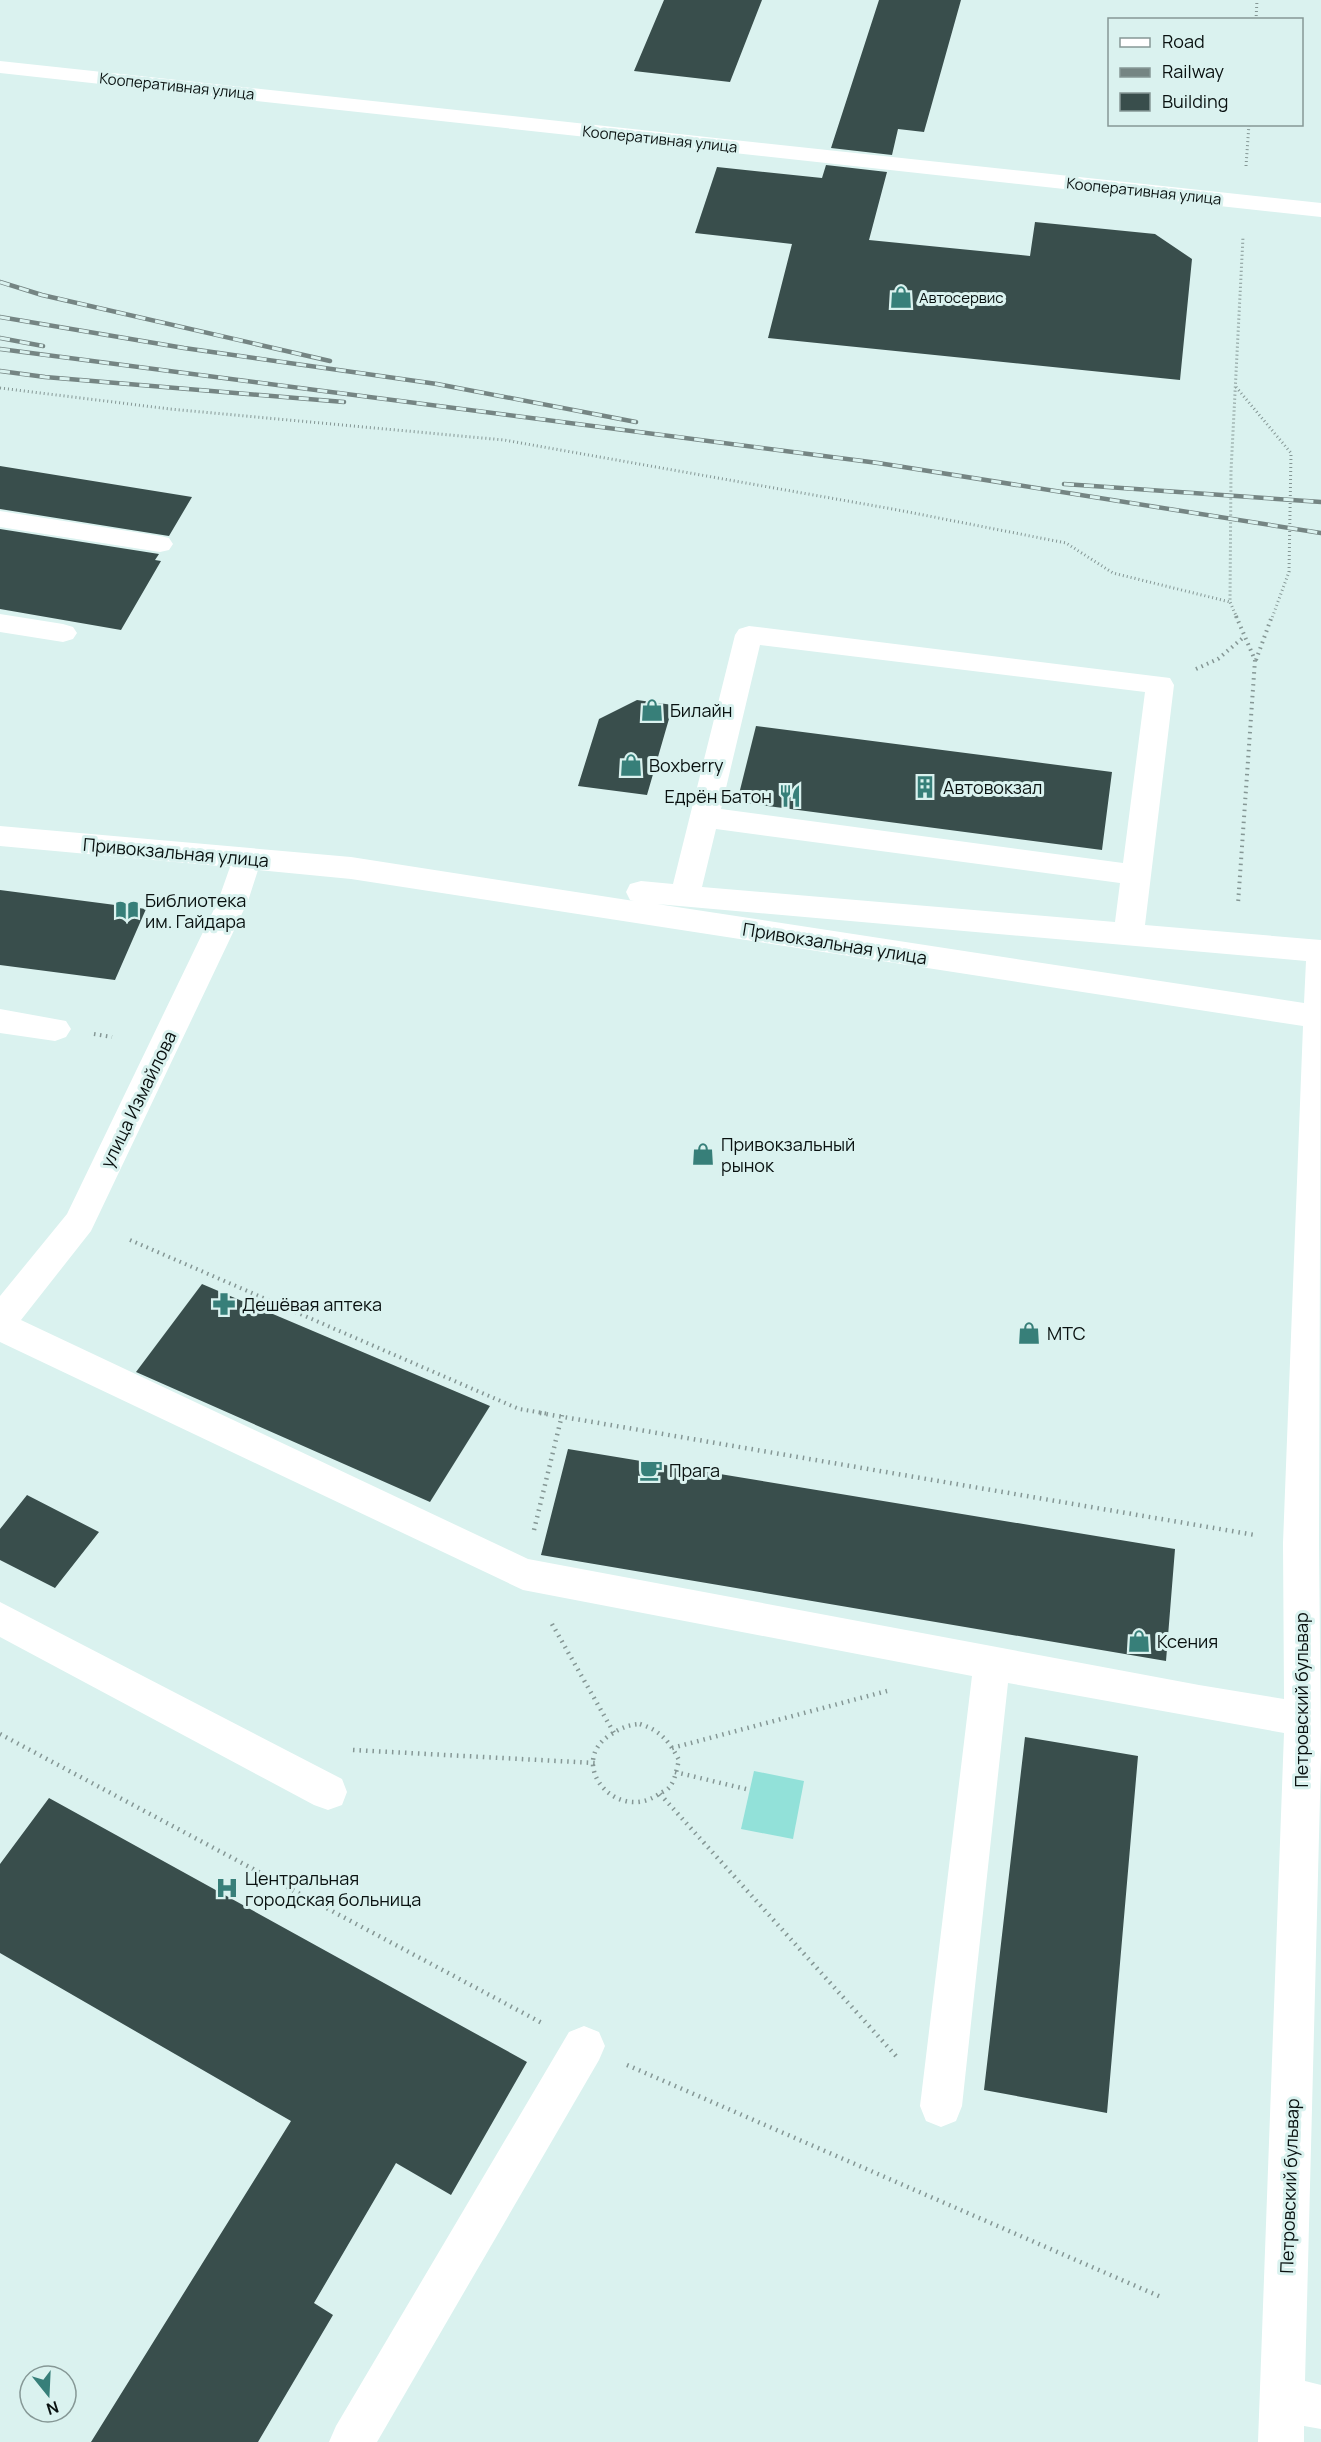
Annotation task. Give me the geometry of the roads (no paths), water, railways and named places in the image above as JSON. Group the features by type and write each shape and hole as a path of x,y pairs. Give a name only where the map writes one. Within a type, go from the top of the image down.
{"street":[{"name":"Кооперативная улица","path":"0,67 1321,210"},
{"path":"0,519 159,544"},
{"path":"0,623 63,633"},
{"path":"685,896 749,635 1160,685 1129,934"},
{"path":"704,817 1137,875"},
{"name":"Привокзальная улица","path":"0,836 247,860 1321,951"},
{"name":"улица Измайлова","path":"0,1321 79,1222 233,901 247,860"},
{"name":"Привокзальная улица","path":"351,868 1320,1017"},
{"name":"Петровский бульвар","path":"1281,2442 1302,2403 1312,1721 1301,1543 1321,958"},
{"path":"0,1021 55,1029"},
{"path":"0,1326 523,1574 1312,1721"},
{"path":"0,1618 328,1791"},
{"path":"941,2106 992,1663"},
{"path":"352,2442 584,2046"}],"railway":[{"path":"0,282 42,295 330,361"},
{"path":"0,317 184,348 437,384 636,422"},
{"path":"0,338 43,346"},
{"path":"0,349 878,463 1321,533"},
{"path":"0,371 45,377 344,402"},
{"path":"1064,484 1321,502"}],"place":[{"name":"Автосервис","path":"901,297"},
{"name":"Билайн","path":"652,710"},
{"name":"Boxberry","path":"631,765"},
{"name":"Автовокзал","path":"925,787"},
{"name":"Едрён Батон","path":"790,796"},
{"name":"Библиотека им. Гайдара","path":"127,910"},
{"name":"Привокзальный рынок","path":"703,1154"},
{"name":"Дешёвая аптека","path":"224,1304"},
{"name":"МТС","path":"1029,1333"},
{"name":"Прага","path":"651,1470"},
{"name":"Ксения","path":"1139,1641"},
{"name":"Центральная городская больница","path":"227,1888"}]}
